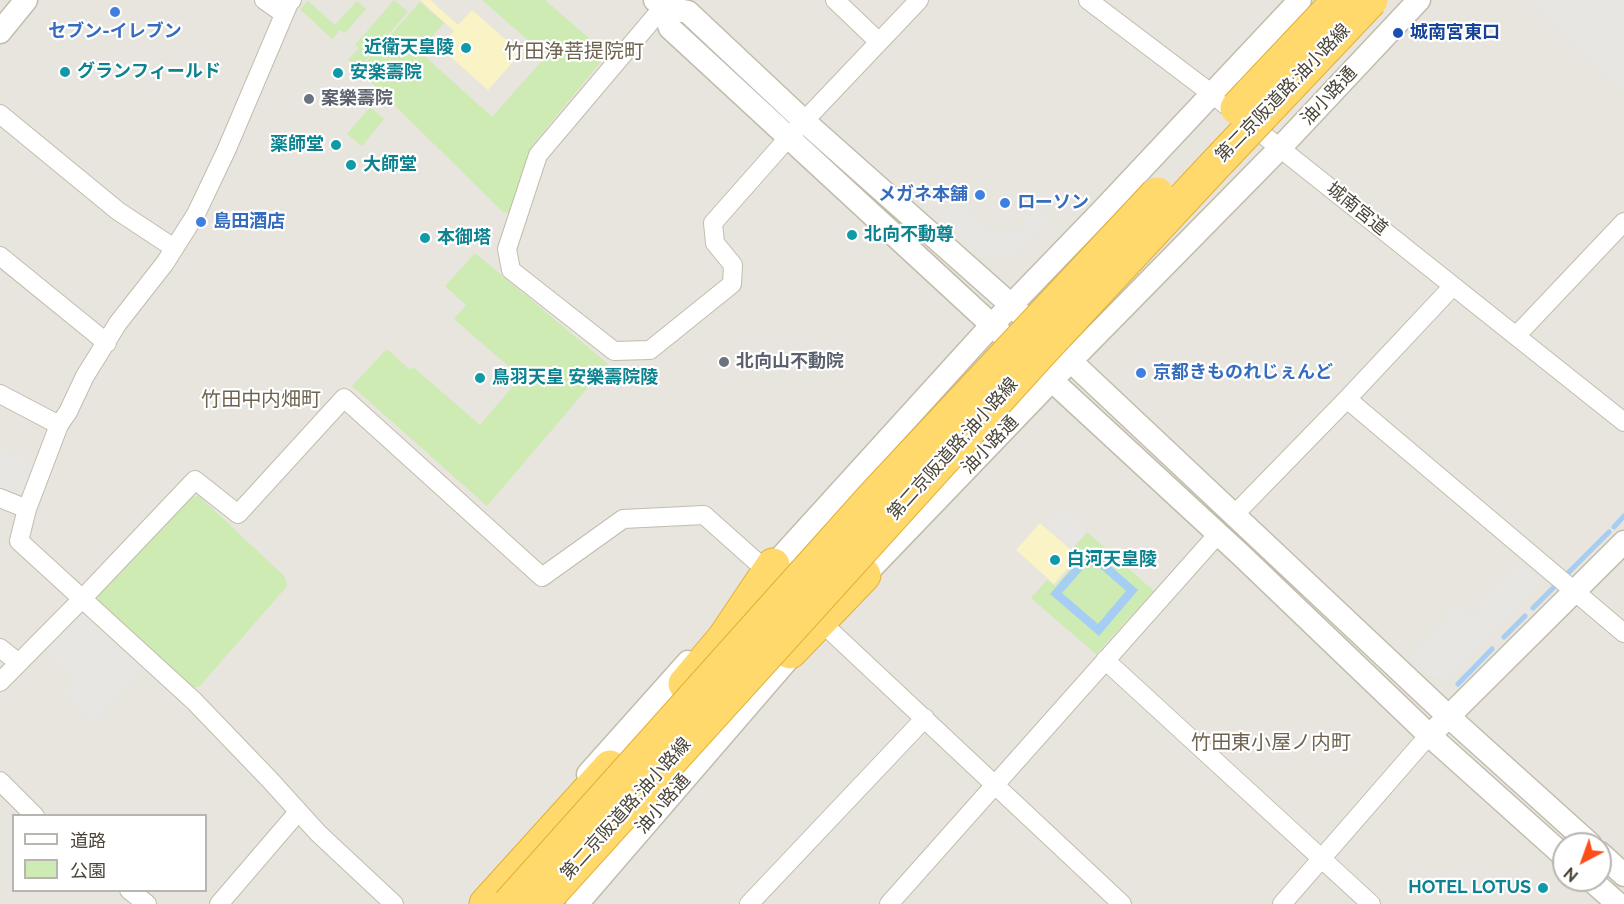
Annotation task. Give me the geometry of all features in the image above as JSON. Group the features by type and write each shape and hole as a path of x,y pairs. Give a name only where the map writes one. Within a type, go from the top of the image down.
{"highway":[{"name":"第二京阪道路;油小路線","path":"509,904 875,495 1339,0"},
{"name":"第二京阪道路;油小路線","path":"541,904 1039,354 1371,0"},
{"path":"486,904 673,698 724,638 771,568"},
{"path":"561,904 667,783 864,575"}],"street":[{"path":"0,32 26,0"},
{"path":"264,0 288,7 226,151 196,214 165,263 118,323 85,376 68,412 59,425 27,509 20,542 194,701 318,833 394,904"},
{"path":"835,0 879,42"},
{"path":"659,4 538,155 507,249 511,270 614,351 650,350 732,284 733,265 715,243 713,223 788,138 919,0"},
{"name":"城南宮道","path":"1088,0 1212,94 1624,422"},
{"path":"473,904 771,568 991,326 1300,0"},
{"name":"油小路通","path":"577,904 820,621 1280,148 1419,0"},
{"path":"659,4 688,12 804,121 1011,305 1233,516 1577,832"},
{"path":"659,4 670,28 1218,534 1429,735 1552,845"},
{"path":"0,114 118,211 174,248"},
{"path":"1516,336 1624,222"},
{"path":"0,256 106,343"},
{"path":"1233,516 1453,286"},
{"path":"0,394 59,425"},
{"path":"0,682 195,480 238,514 344,398 542,577 623,519 704,515 771,568"},
{"path":"1347,399 1624,633"},
{"path":"0,498 27,509"},
{"path":"889,904 1218,534"},
{"path":"1282,904 1429,735 1624,542"},
{"path":"820,621 1122,904"},
{"path":"0,648 19,663"},
{"path":"1105,660 1371,904"},
{"path":"749,904 925,718"},
{"path":"0,781 33,814"},
{"path":"219,904 298,812"},
{"path":"1612,864 1624,874"},
{"path":"130,892 147,904"},
{"path":"1604,892 1618,904"}],"shaded area":[{"path":"0,0 1624,0 1624,904 0,904"},
{"path":"1530,0 1624,0 1624,91"},
{"path":"955,201 988,231 1017,231 1039,207 1051,218 1017,254 981,255 940,217"},
{"path":"0,448 35,466 24,497 18,500 0,492"},
{"path":"1062,509 1087,531 1072,547 1048,526"},
{"path":"1520,564 1541,582 1450,679 1428,675 1409,658 1457,605 1471,617"},
{"path":"75,612 87,612 146,667 96,721 65,692 77,678 43,647"}],"green space":[{"path":"394,0 408,12 358,69 348,60 359,48 355,45"},
{"path":"482,0 545,0 607,54 531,147 510,213 503,212 359,70 420,2 444,23 419,51 492,117 546,56"},
{"path":"308,1 335,25 357,1 366,9 345,33 340,30 332,39 300,9"},
{"path":"370,107 384,119 362,146 347,134"},
{"path":"475,253 608,364 487,506 352,386 387,349 410,370 413,367 480,425 521,377 454,319 466,305 445,286"},
{"path":"199,496 285,577 287,586 200,686 191,688 99,605 97,592 188,497"},
{"path":"1087,532 1154,591 1096,654 1031,598 1047,580 1055,586 1081,556 1073,549"}],"sand":[{"path":"422,0 430,0 458,25 472,10 521,53 488,90 439,47 454,31"},
{"path":"1040,523 1078,556 1054,584 1016,550"}],"water":[{"path":"1090,548 1138,590 1099,636 1050,594","holes":["1091,560 1126,591 1098,624 1062,593"]}],"waterway":[{"path":"1614,527 1624,516"},
{"path":"1566,575 1609,532"},
{"path":"1533,608 1555,586"},
{"path":"1504,637 1525,616"},
{"path":"1458,684 1492,649"}],"place":[{"name":"セブン-イレブン","path":"115,12"},
{"name":"城南宮東口","path":"1398,33"},
{"name":"近衛天皇陵","path":"466,48"},
{"name":"グランフィールド","path":"65,72"},
{"name":"安楽壽院","path":"338,73"},
{"name":"案樂壽院","path":"309,99"},
{"name":"薬師堂","path":"336,145"},
{"name":"大師堂","path":"351,165"},
{"name":"メガネ本舗","path":"980,195"},
{"name":"ローソン","path":"1005,203"},
{"name":"島田酒店","path":"201,222"},
{"name":"北向不動尊","path":"852,235"},
{"name":"本御塔","path":"425,238"},
{"name":"北向山不動院","path":"724,362"},
{"name":"京都きものれじぇんど","path":"1141,373"},
{"name":"鳥羽天皇 安樂壽院陵","path":"480,378"},
{"name":"白河天皇陵","path":"1055,560"},
{"name":"HOTEL LOTUS","path":"1543,888"}],"district":[{"name":"竹田浄菩提院町","path":"574,52"},
{"name":"竹田中内畑町","path":"261,400"},
{"name":"竹田東小屋ノ内町","path":"1271,743"}]}
